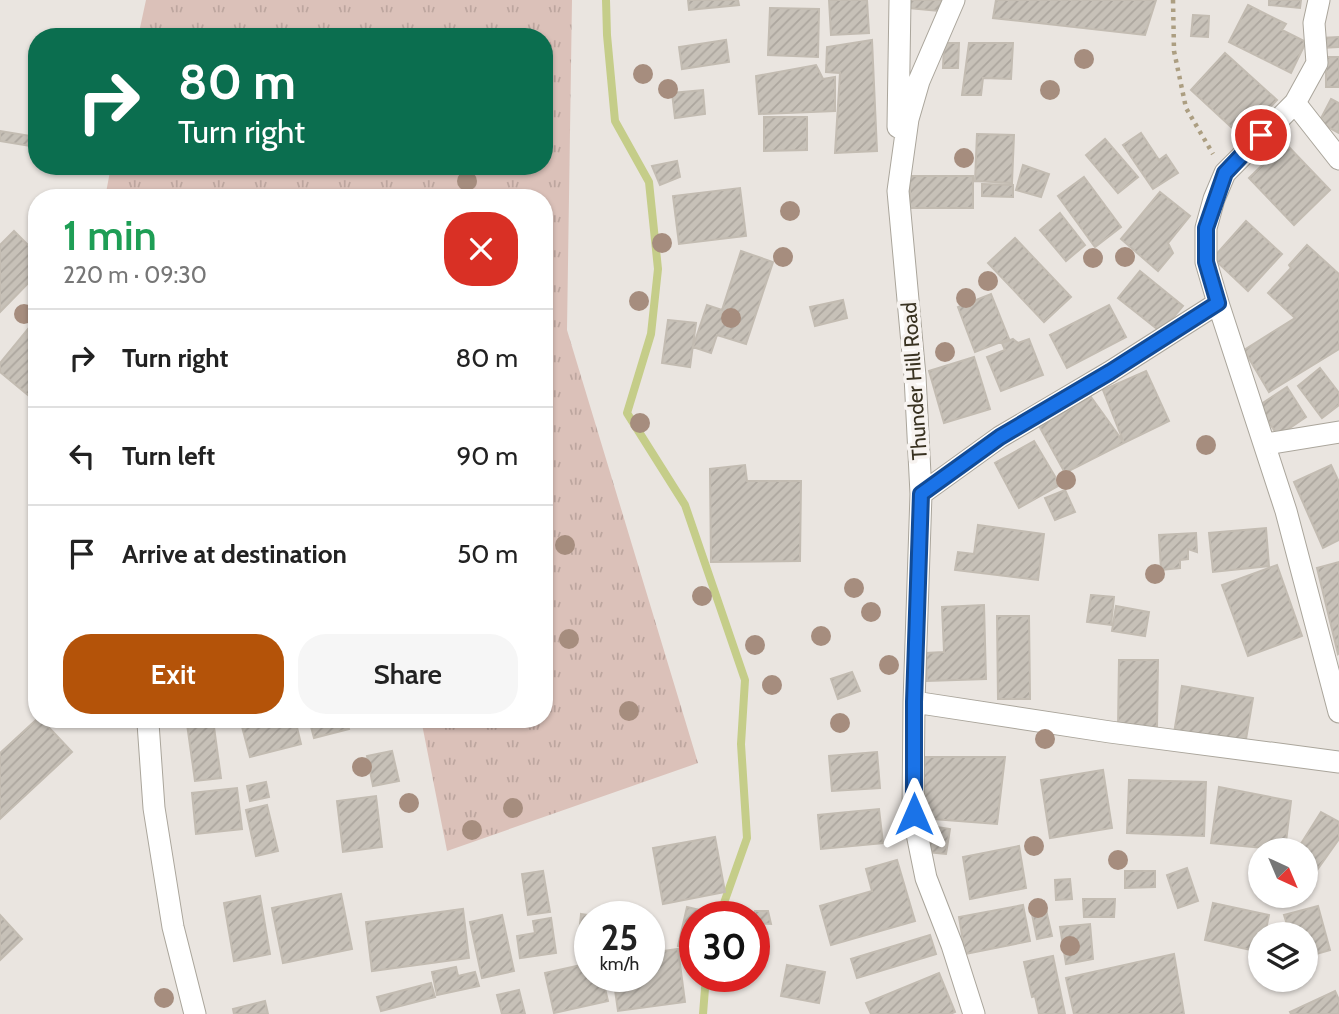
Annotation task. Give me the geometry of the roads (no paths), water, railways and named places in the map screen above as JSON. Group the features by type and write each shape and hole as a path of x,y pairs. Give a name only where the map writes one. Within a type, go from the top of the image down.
{"street":[{"path":"898,191 900,0"},
{"name":"Thunder Hill Road","path":"954,0 915,93 908,120 898,191 915,376 921,494 914,702 914,814 926,878 952,945 974,1014"},
{"path":"1319,0 1314,23 1317,63 1296,103 1225,173 1206,228 1206,262 1286,511 1339,712"},
{"path":"1296,103 1339,159"},
{"path":"921,494 1000,437 1110,372 1218,303"},
{"path":"1266,444 1339,432"},
{"path":"914,702 1110,732 1339,762"},
{"path":"148,728 154,808 173,927 195,1014"}],"waterway":[{"path":"606,0 615,121 649,182 658,269 651,334 627,413 685,505 745,680 741,744 747,838 725,901"},
{"path":"703,1014 705,992"}]}
